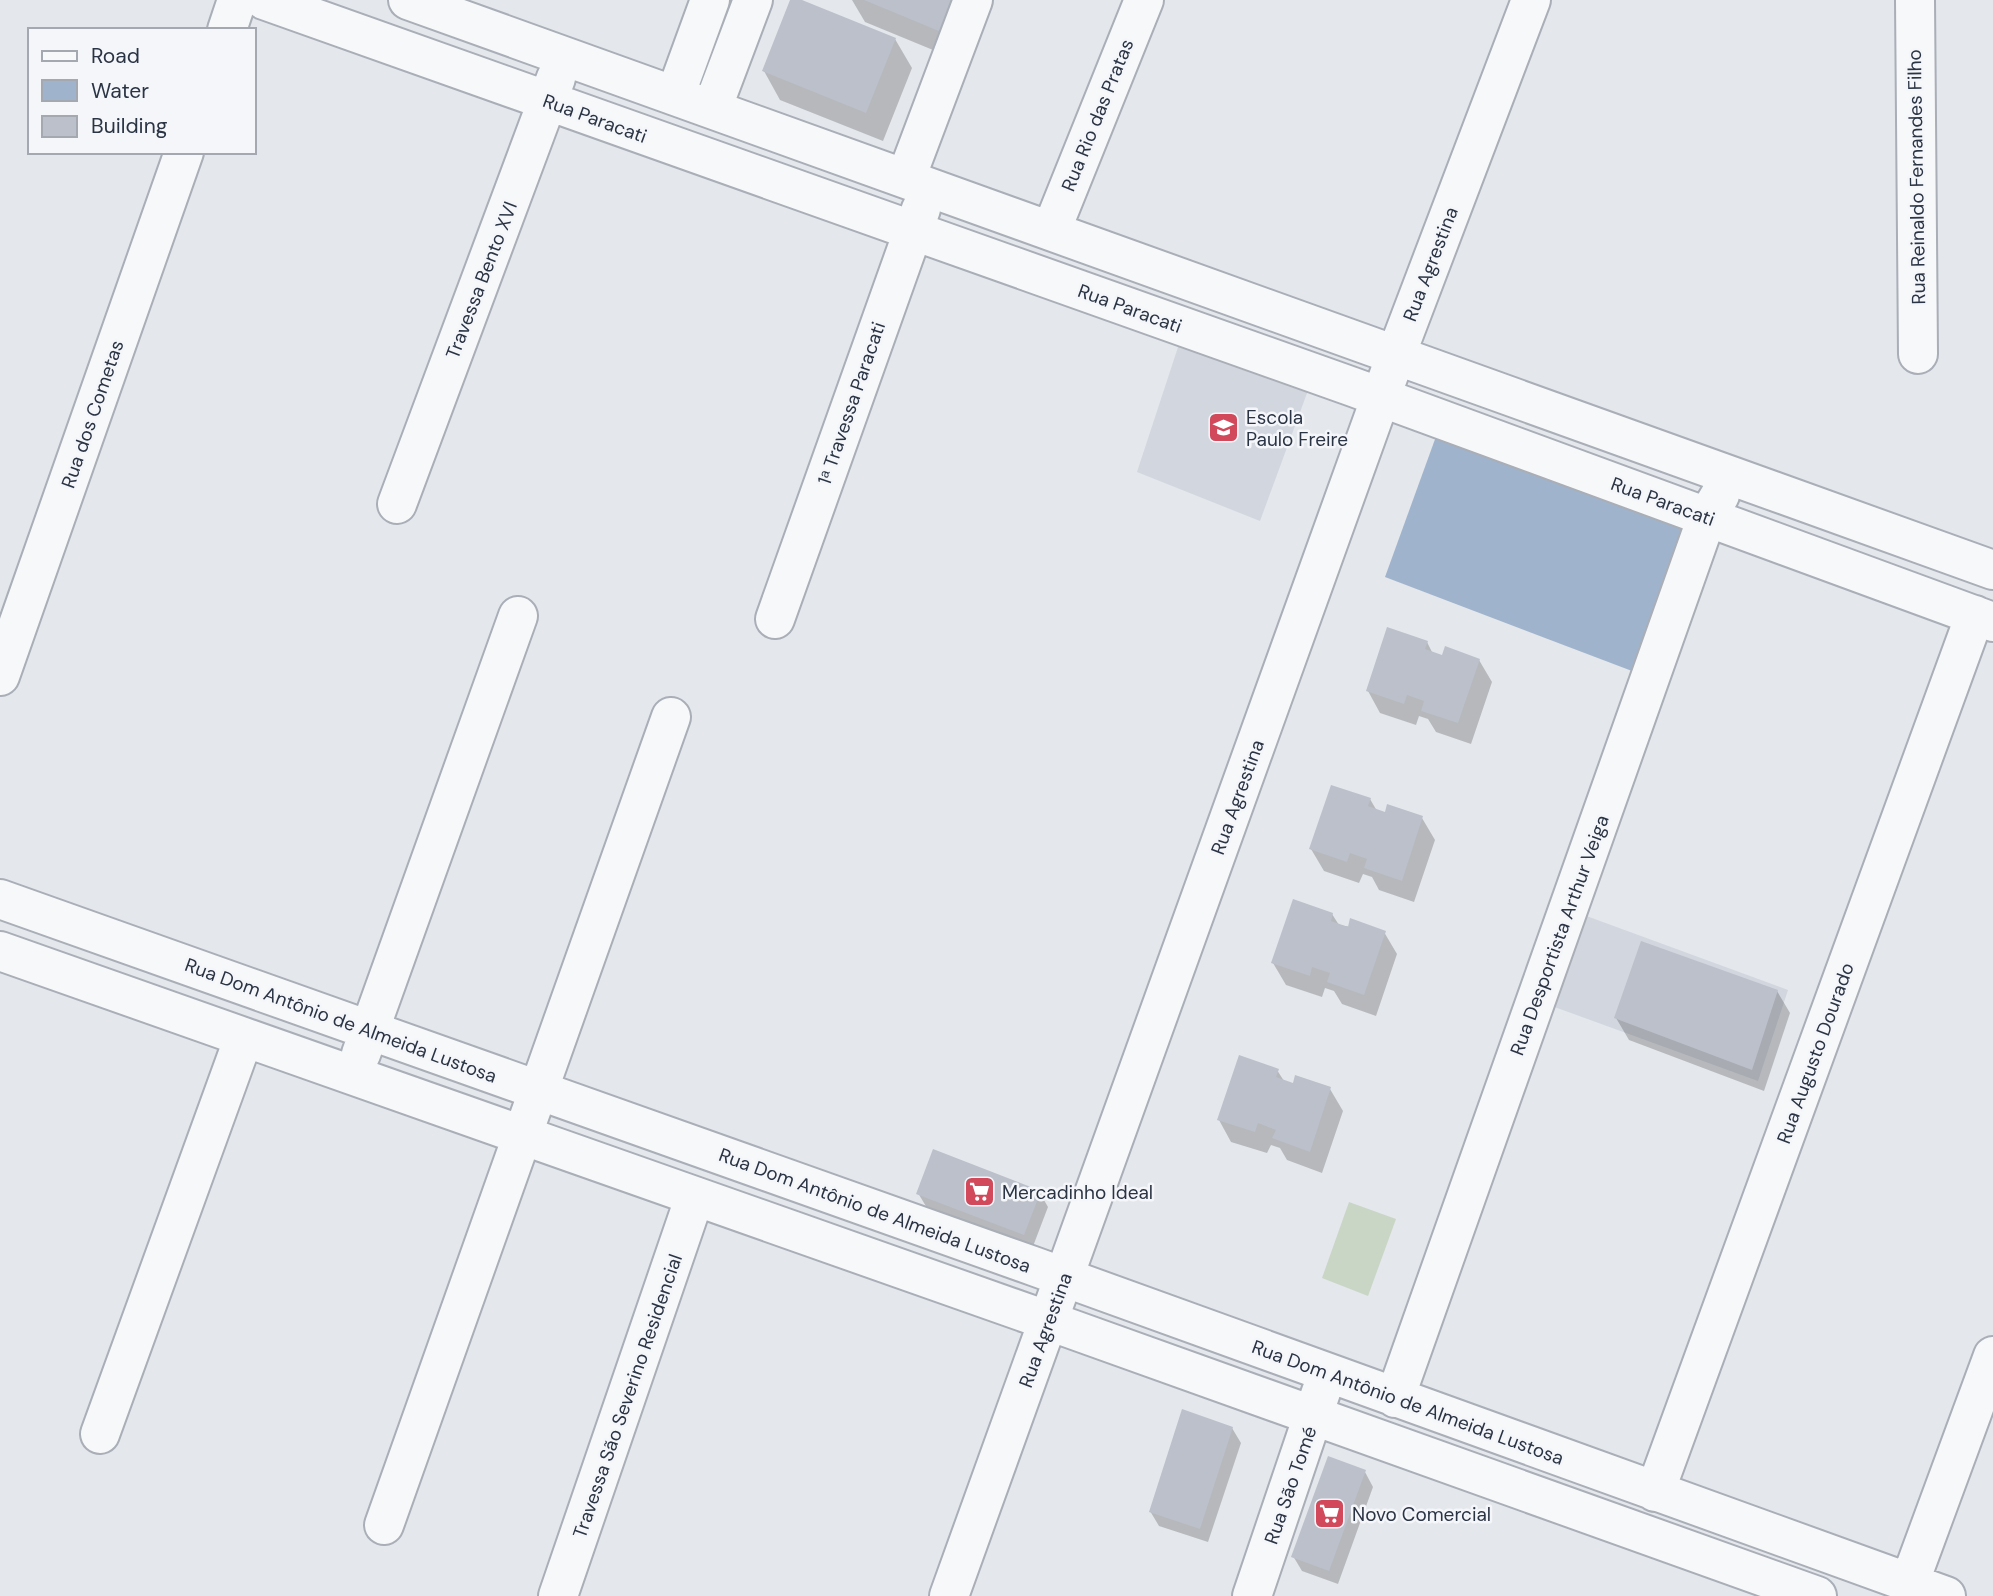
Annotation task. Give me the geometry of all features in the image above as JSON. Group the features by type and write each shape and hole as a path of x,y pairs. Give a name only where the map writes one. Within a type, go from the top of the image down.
{"street":[{"path":"227,28 237,0"},
{"name":"Rua Paracati","path":"264,0 1380,397 1984,618"},
{"path":"408,0 480,12 564,56 1993,569"},
{"path":"675,96 710,0"},
{"path":"712,109 753,0"},
{"name":"1ᵃ Travessa Paracati","path":"775,619 912,230 918,183 973,0"},
{"name":"Rua Rio das Pratas","path":"1051,231 1143,0"},
{"name":"Rua Agrestina","path":"949,1596 1395,355 1531,0"},
{"name":"Rua Reinaldo Fernandes Filho","path":"1915,0 1918,354"},
{"name":"Travessa Bento XVI","path":"397,504 564,56"},
{"name":"Rua dos Cometas","path":"0,676 183,154"},
{"name":"Rua Desportista Arthur Veiga","path":"1395,1398 1707,517 1732,476"},
{"path":"353,1076 519,616"},
{"name":"Rua Augusto Dourado","path":"1655,1492 1984,618"},
{"path":"384,1525 671,717"},
{"name":"Rua Dom Antônio de Almeida Lustosa","path":"0,899 1065,1278 1946,1596"},
{"path":"0,951 1049,1321 1817,1596"},
{"path":"100,1434 244,1037"},
{"name":"Travessa São Severino Residencial","path":"558,1596 695,1196"},
{"path":"1909,1584 1993,1356"},
{"name":"Rua São Tomé","path":"1252,1596 1327,1374"}],"shaded area":[{"name":"Escola Paulo Freire","path":"1182,335 1310,385 1260,521 1137,472"},
{"path":"1581,914 1788,990 1758,1081 1549,1005"}],"green space":[{"path":"1349,1202 1396,1219 1368,1296 1322,1278"}],"water":[{"path":"1438,431 1688,522 1632,671 1385,577"}],"building":[{"path":"790,0 802,0 896,38 866,113 762,71"},
{"path":"864,0 965,0 951,36"},
{"path":"1387,627 1428,641 1425,649 1442,655 1445,646 1480,659 1458,723 1421,711 1424,701 1407,695 1404,704 1366,691"},
{"path":"1331,785 1371,798 1368,806 1385,812 1387,804 1423,816 1402,881 1364,868 1367,859 1350,853 1347,862 1309,849"},
{"path":"1293,899 1333,913 1331,921 1348,927 1350,918 1386,931 1364,995 1327,982 1330,973 1312,967 1310,976 1271,963"},
{"path":"1641,941 1778,990 1752,1070 1614,1018"},
{"path":"1239,1055 1279,1069 1276,1077 1293,1083 1295,1075 1331,1087 1310,1152 1272,1138 1276,1130 1258,1123 1255,1132 1217,1120"},
{"name":"Mercadinho Ideal","path":"933,1149 1041,1191 1024,1235 916,1194"},
{"path":"1182,1409 1233,1427 1200,1529 1149,1512"},
{"name":"Novo Comercial","path":"1328,1456 1366,1470 1329,1571 1291,1557"}],"place":[{"name":"Escola Paulo Freire","path":"1223,428"},
{"name":"Mercadinho Ideal","path":"979,1192"},
{"name":"Novo Comercial","path":"1329,1514"}]}
